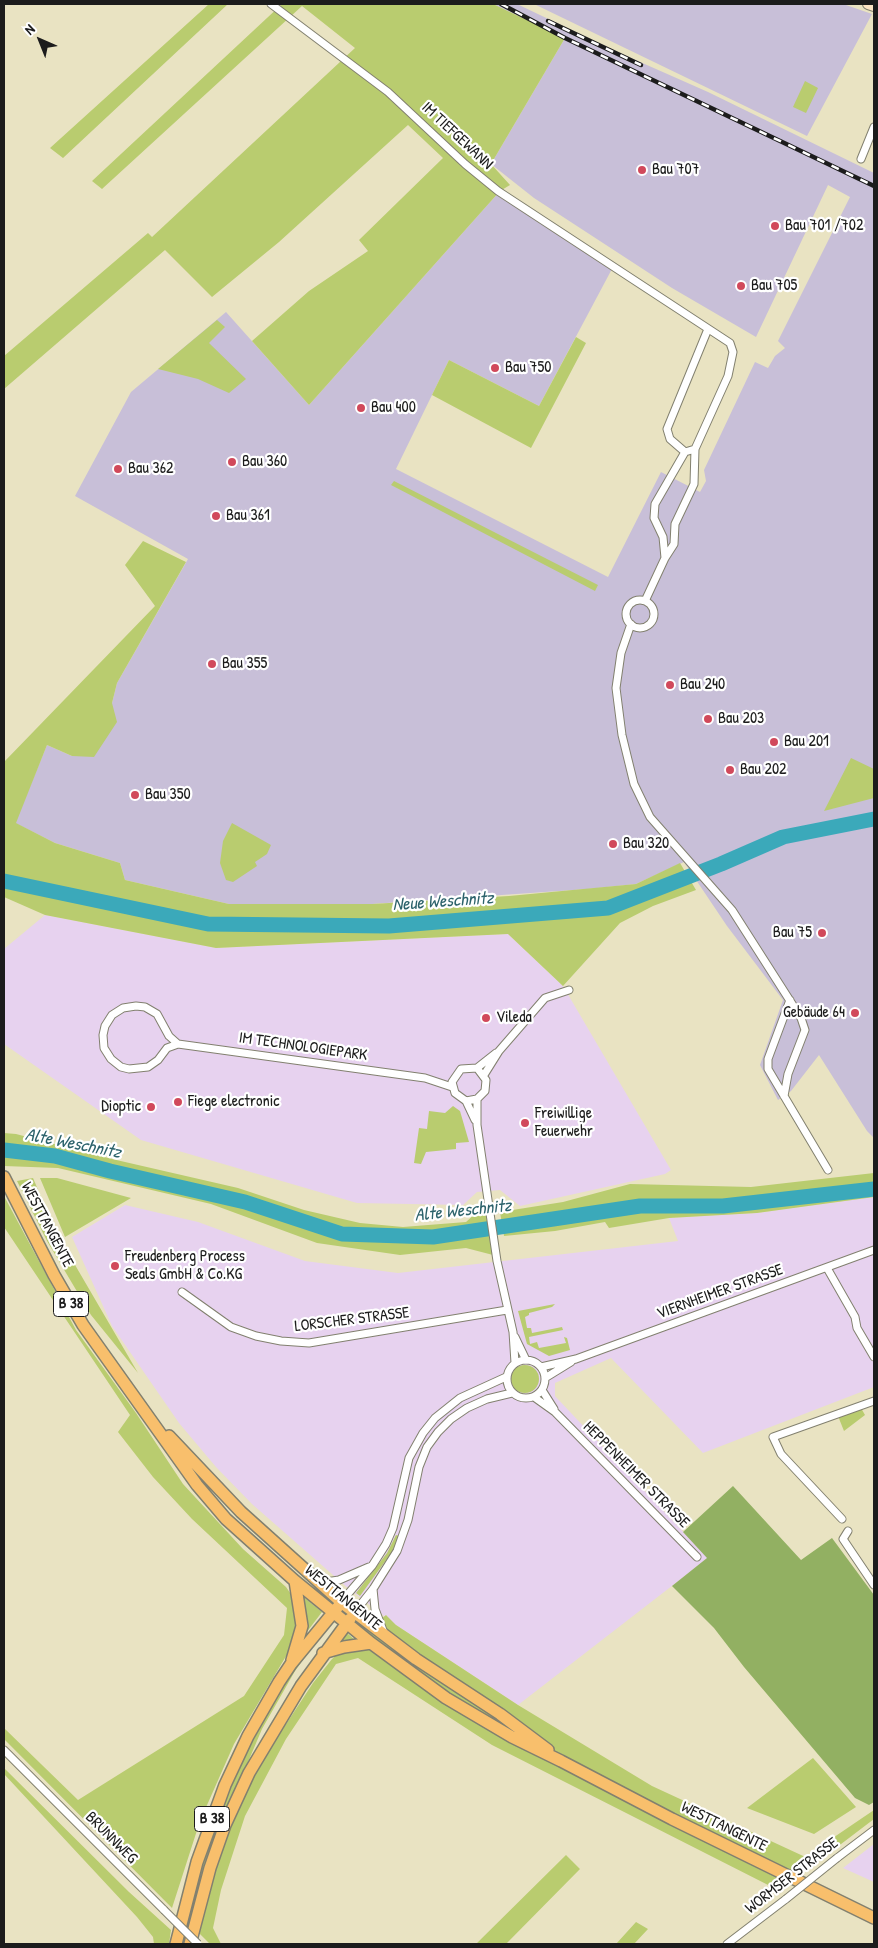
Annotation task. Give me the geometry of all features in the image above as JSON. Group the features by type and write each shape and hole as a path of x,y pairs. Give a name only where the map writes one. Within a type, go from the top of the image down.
{"main road":[{"path":"868,4 874,6"},
{"name":"WESTTANGENTE","path":"4,1177 83,1324 213,1506 295,1581 346,1624 446,1698 478,1718 526,1745 562,1761 672,1820 874,1918"},
{"name":"WESTTANGENTE","path":"146,1412 241,1512 354,1613 514,1724 562,1761"},
{"name":"B 38","path":"291,1664 302,1626 295,1581"},
{"path":"333,1612 341,1602"},
{"name":"B 38","path":"176,1944 197,1862 225,1785 248,1736 291,1664 333,1612"},
{"name":"B 38","path":"190,1944 210,1868 245,1782 270,1736 323,1653 354,1613"},
{"path":"323,1653 344,1646 371,1642"}],"street":[{"name":"IM TIEFGEWANN","path":"271,4 388,92 465,164 498,191 730,343 733,352 728,376 695,450"},
{"path":"861,159 874,127"},
{"path":"685,452 670,439 667,430 708,329"},
{"path":"644,601 674,544 675,524 694,484 695,450 685,452 655,504 654,518 663,537 665,558"},
{"path":"644,601 652,608 652,621 642,627 631,624 627,617 627,609 632,602 644,601"},
{"path":"631,624 621,653 616,688 621,729 634,784 650,817 732,910 801,1018 804,1030 788,1074 784,1096"},
{"path":"484,1075 499,1051 545,998 569,990"},
{"path":"790,1000 767,1065 828,1170"},
{"path":"136,1006 149,1009 156,1014 168,1036 178,1044 167,1048 158,1060 148,1067 130,1069 117,1065 111,1059 104,1048 103,1034 107,1022 116,1012 123,1008 136,1006"},
{"name":"IM TECHNOLOGIEPARK","path":"178,1044 425,1078 452,1087"},
{"path":"476,1068 499,1051"},
{"path":"466,1101 477,1099 485,1092 486,1080 484,1075 476,1068 466,1067 454,1076 452,1087 455,1093 466,1101 477,1125"},
{"name":"IM TECHNOLOGIEPARK","path":"425,1078 454,1076"},
{"path":"477,1099 477,1125 507,1310 513,1332 526,1360 541,1368 545,1378 542,1390 534,1397 522,1398 512,1393 506,1383 506,1377"},
{"name":"VIERNHEIMER STRASSE","path":"541,1368 576,1359 874,1250"},
{"path":"827,1268 855,1317 857,1328 874,1357"},
{"name":"LORSCHER STRASSE","path":"182,1292 231,1327 281,1342 309,1343 507,1310"},
{"path":"341,1602 372,1566 386,1544 392,1528 409,1458 423,1433 435,1418 454,1402 506,1377 515,1363 513,1332"},
{"name":"VIERNHEIMER STRASSE","path":"545,1378 576,1359"},
{"path":"515,1363 526,1360"},
{"name":"HEPPENHEIMER STRASSE","path":"542,1390 555,1412"},
{"path":"354,1613 390,1564 404,1534 419,1467 427,1447 438,1432 467,1408 487,1399 512,1393"},
{"name":"HEPPENHEIMER STRASSE","path":"534,1397 555,1412 697,1557"},
{"path":"842,1519 781,1454 773,1437 874,1401"},
{"path":"848,1531 843,1539 874,1584"},
{"path":"319,1583 339,1580 372,1566"},
{"path":"373,1589 375,1609 385,1636"},
{"name":"BRUNNWEG","path":"4,1750 198,1944"},
{"name":"WORMSER STRASSE","path":"727,1944 874,1830"}],"shaded area":[{"path":"493,4 517,4 613,50 708,92 874,173 874,1138 867,1131 819,1055 791,1091 778,1100 760,1065 783,1000 727,926 684,862 636,884 588,889 372,904 229,904 125,880 120,863 55,843 15,823 47,745 72,756 112,703 117,683 188,559 75,496 131,392 226,312 309,405 500,191 613,267 539,406 449,360 396,469 608,577 661,472 700,492 706,481 704,470 755,362 768,368 775,356 785,348 778,341 850,197 828,185 756,337 672,288 534,198 491,164 565,38"},
{"path":"534,4 843,4 872,14 807,136"},
{"path":"45,915 216,948 508,934 563,986 671,1170 665,1174 520,1206 500,1190 477,1192 463,1205 357,1203 141,1140 4,1044 4,949"},
{"path":"874,1197 874,1387 703,1453 611,1358 555,1383 555,1396 708,1558 518,1705 396,1625 349,1589 252,1504 216,1467 179,1423 112,1326 72,1237 125,1205 198,1222 305,1261 398,1273 678,1241 669,1218 757,1213"},
{"path":"874,1844 874,1882 843,1868"}],"green space":[{"path":"209,4 228,4 63,158 50,148"},
{"path":"282,4 493,4 565,38 491,164 510,185 500,191 309,405 252,341 309,291 368,251 359,240 443,158 408,125 279,242 212,297 165,250 4,389 4,356 148,233 152,237 355,48 302,6 102,189 92,181"},
{"path":"805,81 818,88 806,113 793,107"},
{"path":"217,320 225,327 209,343 246,379 229,393 198,379 158,369"},
{"path":"576,337 586,343 531,448 432,395 449,360 539,406"},
{"path":"394,481 598,585 595,591 391,485"},
{"path":"143,541 186,562 117,683 112,703 117,722 94,757 72,756 47,745 16,823 55,843 120,863 125,880 229,904 372,904 509,896 636,884 680,863 696,890 653,906 620,923 563,986 508,934 216,948 45,915 4,897 4,762 155,606 125,565"},
{"path":"851,758 874,769 874,798 824,811"},
{"path":"232,823 271,845 267,854 255,862 257,866 233,882 226,880 220,863 223,841"},
{"path":"453,1106 460,1111 469,1142 456,1143 456,1149 426,1152 421,1164 414,1163 419,1128 427,1129 429,1111 445,1113"},
{"path":"4,1133 16,1134 112,1159 238,1188 304,1210 360,1223 403,1227 466,1222 487,1203 493,1255 466,1248 400,1255 317,1243 211,1204 58,1168 4,1166"},
{"path":"874,1173 874,1197 757,1213 669,1218 609,1228 605,1222 555,1231 504,1236 500,1212 563,1202 630,1184 751,1187"},
{"path":"33,1178 57,1234 138,1373 91,1315 47,1241 17,1181"},
{"path":"40,1178 57,1178 131,1198 65,1237"},
{"path":"4,1196 76,1330 136,1413 183,1484 243,1549 286,1587 295,1600 299,1615 295,1641 234,1744 200,1821 172,1908 4,1739 4,1728 78,1800 244,1696 284,1635 287,1608 192,1519 153,1477 118,1432 130,1415 4,1227"},
{"path":"555,1304 552,1307 529,1313 525,1317 527,1328 531,1328 532,1333 562,1327 563,1330 529,1337 530,1344 537,1342 539,1348 566,1343 564,1337 567,1338 570,1350 549,1356 527,1344 518,1311"},
{"path":"525,1365 535,1369 539,1379 535,1389 525,1393 515,1389 511,1379 515,1369"},
{"path":"861,1408 865,1415 844,1431 838,1416"},
{"path":"733,1486 801,1560 832,1538 874,1595 874,1802 869,1805 855,1798 744,1667 714,1628 672,1586 707,1558 683,1532"},
{"path":"396,1535 399,1536 392,1552 360,1596 356,1593 387,1553"},
{"path":"301,1595 322,1612 306,1633"},
{"path":"386,1615 396,1625 518,1705 652,1786 814,1861 776,1889 492,1745 358,1658 336,1664 286,1739 245,1816 221,1890 213,1928 221,1944 210,1944 198,1932 215,1861 250,1779 313,1683 332,1659 354,1640 339,1644 347,1633 355,1640 364,1633 356,1624 366,1631"},
{"path":"325,1629 295,1671 262,1729 201,1873 188,1921 186,1919 204,1859 227,1796 251,1744 292,1670"},
{"path":"813,1758 856,1807 814,1834 747,1808"},
{"path":"4,1768 129,1892 171,1930 169,1944 154,1944 153,1937 137,1917 4,1774"},
{"path":"874,1810 874,1819 824,1857 818,1853 818,1848"},
{"path":"566,1855 580,1869 506,1944 476,1944"},
{"path":"636,1922 648,1929 634,1944 616,1944"}],"waterway":[{"name":"Neue Weschnitz","path":"4,881 208,924 389,926 608,908 721,864 783,837 874,819"},
{"name":"Alte Weschnitz","path":"4,1150 55,1156 110,1171 245,1202 342,1234 433,1237 640,1206 723,1206 874,1189"}],"railway":[{"path":"501,4 565,38 874,186"},
{"path":"548,21 641,65"}],"place":[{"name":"Bau 707","path":"642,170"},
{"name":"Bau 701 /702","path":"775,226"},
{"name":"Bau 705","path":"741,286"},
{"name":"Bau 750","path":"495,368"},
{"name":"Bau 400","path":"361,408"},
{"name":"Bau 360","path":"232,462"},
{"name":"Bau 362","path":"118,469"},
{"name":"Bau 361","path":"216,516"},
{"name":"Bau 355","path":"212,664"},
{"name":"Bau 240","path":"670,685"},
{"name":"Bau 203","path":"708,719"},
{"name":"Bau 201","path":"774,742"},
{"name":"Bau 202","path":"730,770"},
{"name":"Bau 350","path":"135,795"},
{"name":"Bau 320","path":"613,844"},
{"name":"Bau 75","path":"822,933"},
{"name":"Gebäude 64","path":"855,1013"},
{"name":"Vileda","path":"486,1018"},
{"name":"Fiege electronic","path":"178,1102"},
{"name":"Dioptic","path":"151,1107"},
{"name":"Freiwillige Feuerwehr","path":"525,1123"},
{"name":"Freudenberg Process Seals GmbH & Co.KG","path":"115,1266"}]}
